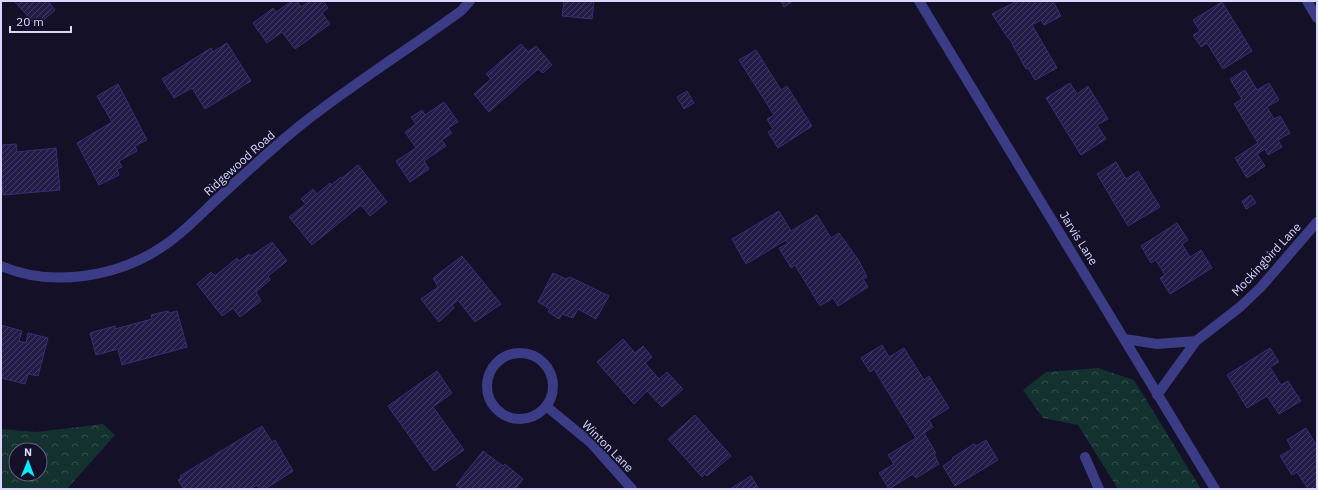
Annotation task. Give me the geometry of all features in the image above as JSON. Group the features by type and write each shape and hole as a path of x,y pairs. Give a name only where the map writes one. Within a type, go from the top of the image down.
{"street":[{"name":"Ridgewood Road","path":"1,266 13,271 46,278 76,277 117,268 150,254 183,231 306,121 461,11 470,1"},
{"name":"Jarvis Lane","path":"918,1 1126,339 1157,395 1215,489"},
{"path":"1307,1 1317,18"},
{"name":"Mockingbird Lane","path":"1157,395 1196,341 1240,307 1261,287 1317,222"},
{"path":"1126,339 1157,344 1196,341"},
{"path":"518,353 529,354 539,359 547,366 552,376 552,397 546,406 538,414 528,418 517,419 506,416 497,410 491,401 487,390 488,379 492,369 499,361 508,355 518,353"},
{"name":"Winton Lane","path":"546,406 591,443 632,489"},
{"path":"1085,457 1099,489"}],"green space":[{"path":"1098,368 1134,380 1201,489 1118,489 1078,425 1043,418 1023,390 1046,372"},
{"path":"103,424 115,435 67,489 1,489 1,429 36,432"}],"building":[{"path":"14,1 48,1 55,10 37,26"},
{"path":"292,1 297,1 301,7 310,1 323,1 328,8 322,13 330,24 295,49 282,32 267,43 253,23 273,8 276,12"},
{"path":"564,1 594,1 592,19 562,16"},
{"path":"781,1 793,1 784,7"},
{"path":"1017,1 1053,1 1061,16 1044,25 1041,20 1032,25 1057,68 1035,80 1028,68 1026,69 1009,38 992,14"},
{"path":"1222,2 1252,51 1223,69 1207,43 1201,47 1193,35 1200,31 1193,20"},
{"path":"227,43 251,81 205,109 192,88 174,98 162,79 211,48 213,52"},
{"path":"521,44 528,52 536,46 552,65 543,73 538,69 489,112 474,94 491,79 486,74"},
{"path":"756,50 781,90 787,86 812,126 778,148 768,132 773,129 767,119 774,115 739,60"},
{"path":"1245,70 1257,90 1269,83 1279,100 1267,107 1274,119 1280,116 1290,133 1278,140 1282,147 1268,155 1265,149 1257,154 1265,166 1247,178 1235,158 1258,143 1234,104 1242,99 1230,79"},
{"path":"1070,83 1077,94 1088,86 1108,119 1097,125 1106,139 1081,155 1046,98"},
{"path":"118,84 147,140 135,146 137,151 119,161 122,167 117,169 119,175 99,185 77,143 112,122 97,96"},
{"path":"687,91 694,103 684,109 677,97"},
{"path":"444,102 458,122 448,128 452,133 442,140 446,146 424,161 429,169 410,182 396,161 416,148 405,132 416,124 411,117 422,110 425,115"},
{"path":"16,144 17,152 56,148 60,190 3,195 1,180 1,145"},
{"path":"1116,162 1126,179 1138,171 1160,207 1128,226 1097,174"},
{"path":"358,165 387,202 370,216 361,205 312,245 289,217 306,204 301,199 313,189 317,194 330,183 331,185 341,177 342,178"},
{"path":"1251,195 1256,203 1246,209 1242,201"},
{"path":"779,211 791,231 817,215 831,238 839,233 859,261 867,277 863,279 868,287 838,306 833,298 820,306 795,265 791,268 779,248 788,244 786,240 746,264 732,239"},
{"path":"1177,223 1188,240 1182,244 1190,257 1201,250 1212,268 1170,294 1160,278 1165,275 1156,260 1151,263 1141,246"},
{"path":"272,242 287,261 268,276 270,280 256,292 261,301 240,317 233,308 222,316 197,284 211,272 215,276 237,258 239,261 249,254 251,256"},
{"path":"462,256 501,304 475,322 458,300 452,305 454,308 439,322 421,299 438,287 433,278"},
{"path":"553,273 566,279 570,277 609,296 596,319 578,309 573,318 562,314 559,319 548,312 550,309 538,302"},
{"path":"168,311 169,313 177,311 187,347 122,365 118,349 96,355 90,333 115,326 115,329 152,319 151,315"},
{"path":"1,325 22,331 19,341 26,343 28,333 48,338 38,376 28,374 25,384 1,378"},
{"path":"623,339 635,353 643,346 652,357 645,363 659,379 667,372 683,389 662,407 647,391 634,404 597,362"},
{"path":"882,345 889,357 904,348 924,380 929,376 949,408 929,420 933,427 924,433 936,453 934,454 939,464 916,478 913,474 889,489 879,473 894,464 888,455 916,438 874,369 870,372 861,358"},
{"path":"1270,348 1279,362 1270,367 1281,385 1288,381 1301,401 1279,414 1267,396 1247,408 1227,375"},
{"path":"437,371 452,393 433,407 464,450 434,471 388,406"},
{"path":"695,415 731,456 707,476 705,474 702,477 668,439"},
{"path":"262,426 272,442 275,440 293,471 265,489 260,489 257,485 250,489 184,489 178,480 181,478 180,476"},
{"path":"1306,428 1317,446 1317,489 1308,489 1297,472 1292,475 1280,456 1292,449 1287,440"},
{"path":"986,440 998,460 955,486 943,466 953,459 952,458 974,444 976,446"},
{"path":"483,451 503,466 505,464 523,479 515,489 462,489 456,485"},
{"path":"751,476 759,489 730,489"}]}
